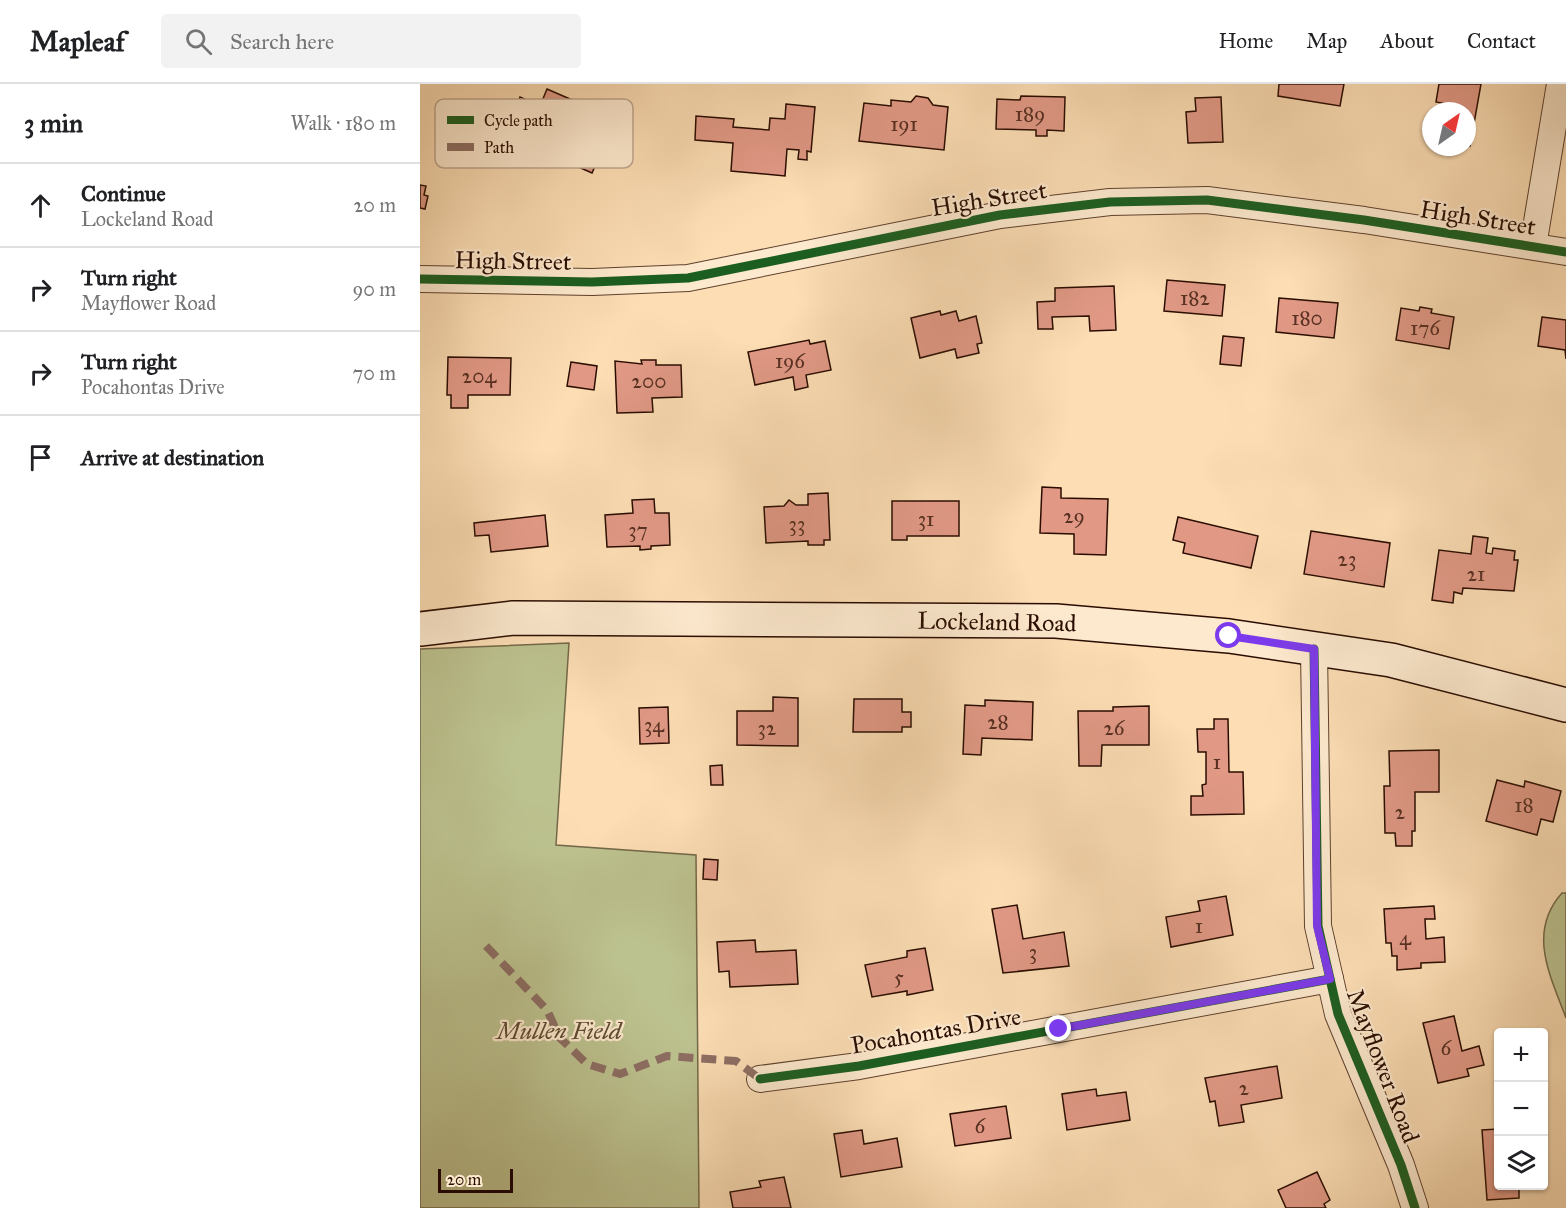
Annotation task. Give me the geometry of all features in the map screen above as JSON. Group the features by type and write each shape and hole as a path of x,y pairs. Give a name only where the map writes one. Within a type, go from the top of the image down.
{"main road":[{"name":"Lockeland Road","path":"420,629 513,618 1056,621 1229,636 1392,660 1566,705"}],"street":[{"path":"1533,246 1560,84"},
{"name":"High Street","path":"420,279 592,282 688,278 1000,215 1110,202 1207,200 1364,220 1566,252"},
{"name":"Mayflower Road","path":"1314,649 1317,926 1338,1014 1401,1166 1415,1208"},
{"name":"Pocahontas Drive","path":"760,1079 859,1066 1330,979"}],"green space":[{"name":"Mullen Field","path":"569,643 556,845 696,855 699,1208 420,1208 420,649"},
{"path":"1562,893 1566,893 1566,1018 1548,970 1544,938 1551,908"}],"building":[{"path":"1279,84 1344,84 1340,106 1278,96"},
{"path":"1439,84 1481,84 1476,112 1476,102 1436,102"},
{"path":"547,89 570,99 543,99"},
{"path":"916,96 928,98 933,105 948,107 944,150 859,141 864,103 891,106 891,100 911,102"},
{"path":"1021,96 1065,97 1064,131 1047,130 1047,136 1036,136 1036,130 996,129 997,99 1020,100"},
{"path":"1221,97 1223,142 1188,143 1186,112 1196,111 1195,98"},
{"path":"786,104 815,107 811,152 807,151 807,160 798,159 799,150 787,149 785,176 731,171 733,143 695,140 696,116 734,119 733,127 769,130 770,118 785,119"},
{"path":"581,168 594,168 592,173"},
{"path":"420,185 426,186 424,195 428,196 425,209 420,208"},
{"path":"1167,280 1225,285 1222,316 1164,311"},
{"path":"1114,286 1116,330 1090,331 1089,316 1052,317 1053,329 1038,329 1037,302 1055,301 1055,288"},
{"path":"1279,298 1338,303 1334,338 1276,332"},
{"path":"1420,307 1432,309 1431,313 1454,317 1449,349 1396,340 1401,308 1419,311"},
{"path":"940,311 941,315 956,311 959,321 976,316 982,343 977,344 979,353 957,358 955,349 920,358 911,318"},
{"path":"1542,317 1566,320 1566,359 1565,350 1538,346"},
{"path":"1223,336 1244,338 1241,366 1220,364"},
{"path":"809,340 810,344 825,341 831,370 806,375 808,387 795,390 793,377 755,385 748,352"},
{"path":"448,357 511,358 510,395 468,395 468,408 451,408 451,395 447,395"},
{"path":"641,360 656,360 656,365 681,365 682,397 652,398 653,412 617,413 615,361 642,364"},
{"path":"571,362 597,366 594,390 567,386"},
{"path":"1042,487 1061,488 1061,498 1108,499 1106,555 1074,554 1074,534 1040,533"},
{"path":"828,493 830,540 824,540 824,545 808,545 808,541 766,543 764,507 784,506 789,500 796,505 808,505 808,494"},
{"path":"654,499 655,513 669,513 670,545 651,546 651,549 640,550 640,546 607,547 605,515 633,513 632,500"},
{"path":"892,501 959,501 959,536 907,536 907,540 892,540"},
{"path":"545,515 548,546 491,552 489,535 475,536 474,523"},
{"path":"1178,517 1258,536 1251,568 1183,553 1185,543 1173,540"},
{"path":"1311,531 1390,543 1384,587 1304,574"},
{"path":"1473,536 1488,538 1486,553 1492,554 1493,548 1515,551 1514,560 1518,560 1514,591 1463,588 1462,594 1454,592 1453,603 1432,600 1439,550 1471,554"},
{"path":"773,697 798,698 798,746 737,745 737,711 773,711"},
{"path":"854,699 902,699 902,712 911,712 911,727 902,727 902,732 853,732"},
{"path":"985,700 1033,702 1032,740 982,738 981,755 963,754 965,705 985,706"},
{"path":"1149,706 1149,745 1102,745 1101,766 1079,766 1078,711 1113,711 1113,707"},
{"path":"668,707 669,743 640,744 639,708"},
{"path":"1214,719 1228,719 1229,772 1243,772 1244,814 1191,815 1191,796 1203,796 1202,785 1206,784 1206,752 1198,752 1197,729 1214,729"},
{"path":"1439,750 1439,792 1415,792 1415,831 1412,831 1412,846 1396,846 1395,833 1385,833 1384,786 1390,786 1389,751"},
{"path":"722,765 723,785 711,785 710,766"},
{"path":"1497,780 1524,787 1525,781 1561,791 1553,822 1541,819 1537,835 1486,821"},
{"path":"704,859 718,860 717,880 703,879"},
{"path":"1226,896 1233,935 1171,947 1166,917 1200,911 1198,901"},
{"path":"1017,905 1023,939 1064,932 1069,966 1003,973 992,909"},
{"path":"1434,906 1435,919 1425,919 1426,939 1444,937 1445,962 1421,963 1421,968 1397,970 1397,956 1392,956 1391,943 1386,943 1384,909"},
{"path":"755,940 756,952 796,950 798,984 730,987 729,971 719,972 717,942"},
{"path":"925,948 933,990 907,995 907,991 872,997 865,965 907,957 907,951"},
{"path":"1454,1016 1462,1051 1479,1046 1484,1065 1467,1069 1469,1076 1438,1083 1423,1023"},
{"path":"1277,1066 1282,1098 1241,1105 1244,1122 1219,1126 1215,1101 1210,1102 1205,1078"},
{"path":"1096,1089 1097,1096 1126,1092 1130,1120 1067,1130 1062,1094"},
{"path":"1006,1106 1011,1138 955,1146 950,1114"},
{"path":"1494,1129 1494,1190 1519,1190 1519,1198 1487,1200 1482,1130"},
{"path":"862,1130 864,1144 897,1138 902,1167 841,1177 834,1134"},
{"path":"1317,1172 1330,1200 1324,1204 1326,1208 1286,1208 1278,1190"},
{"path":"784,1177 791,1208 733,1208 730,1192 761,1187 759,1181"}],"marked path":[{"path":"486,946 547,1010 560,1038 587,1064 620,1074 667,1056 736,1061 760,1079"}],"cycle path":[{"path":"420,279 592,282 688,278 1000,215 1110,202 1207,200 1364,220 1566,252"},
{"path":"1314,649 1318,926 1338,1014 1401,1165 1415,1208"},
{"path":"760,1079 859,1066 1330,979"}],"route":[{"path":"1059,1029 1330,979 1317,926 1314,649 1229,636"}]}
